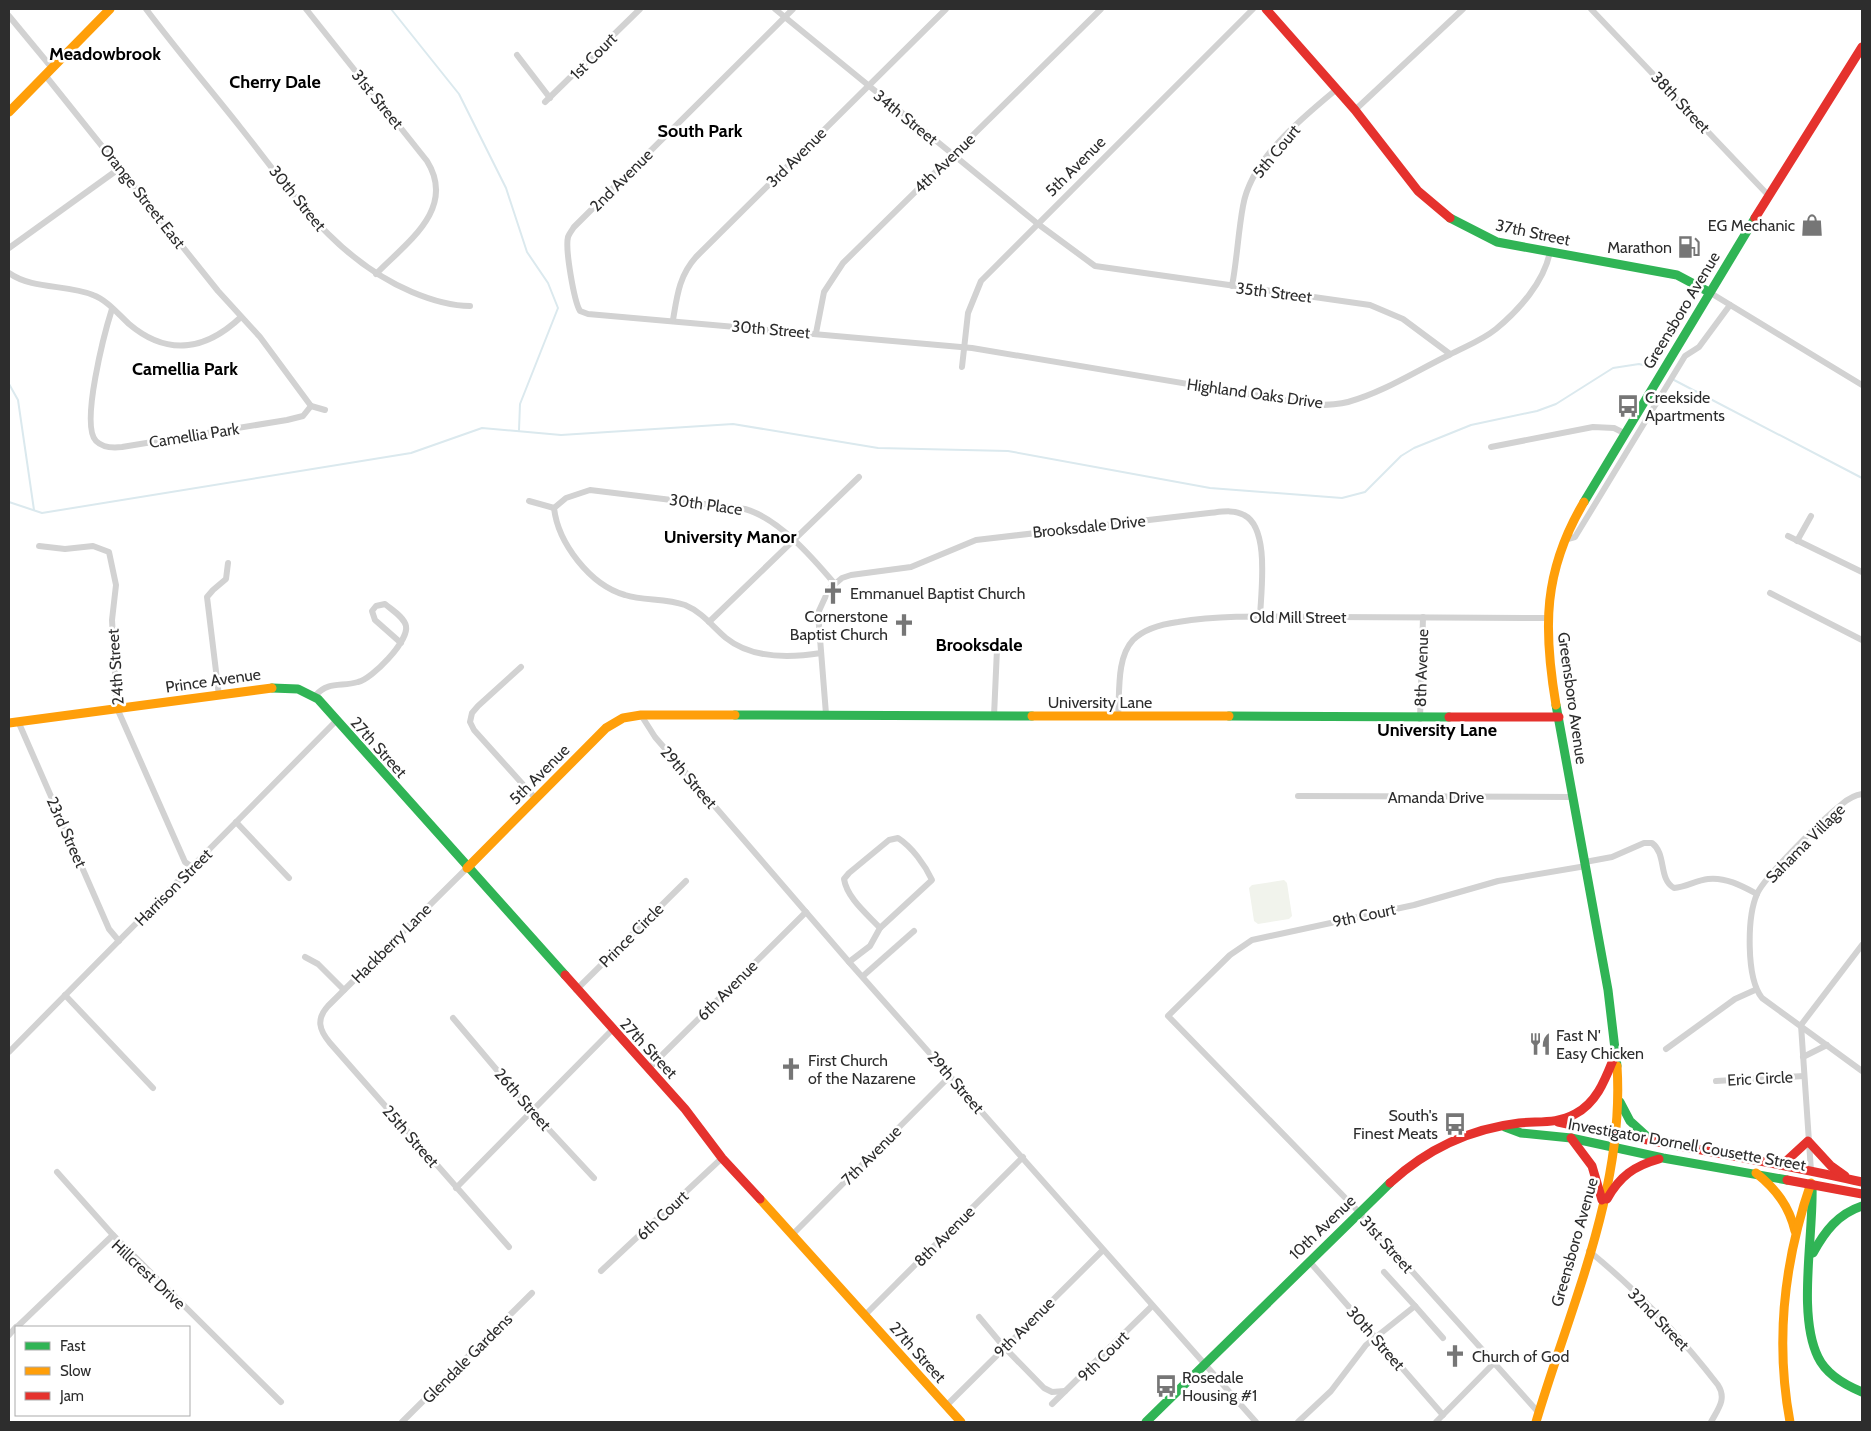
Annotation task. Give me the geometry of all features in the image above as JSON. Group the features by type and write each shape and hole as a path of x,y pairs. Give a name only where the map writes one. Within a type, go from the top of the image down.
{"main road":[{"path":"9,112 110,9"},
{"name":"37th Street","path":"1266,9 1356,110 1418,191 1444,214 1472,231 1497,242 1677,275 1709,292"},
{"name":"Greensboro Avenue","path":"1536,1422 1603,1206 1616,1135 1618,1097 1616,1052 1608,986 1559,717 1548,643 1547,618 1550,591 1564,540 1579,510 1709,292 1862,47"},
{"name":"Prince Avenue","path":"13,722 219,696 278,686 298,688 316,695"},
{"name":"27th Street","path":"316,695 336,721 467,868 685,1109 722,1158 961,1422"},
{"name":"University Lane","path":"641,715 826,714 1420,719 1559,717"},
{"name":"5th Avenue","path":"467,868 606,728 624,718 641,715"},
{"path":"1556,1122 1576,1114 1595,1098 1616,1052"},
{"path":"1618,1097 1623,1112 1630,1121 1654,1143"},
{"name":"10th Avenue","path":"1146,1422 1399,1174 1427,1154 1465,1136 1492,1128 1520,1123 1556,1122"},
{"name":"Investigator Dornell Cousette Street","path":"1556,1122 1654,1143 1782,1164 1862,1182"},
{"name":"Investigator Dornell Cousette Street","path":"1506,1127 1521,1133 1571,1138 1663,1158 1756,1173 1862,1194"},
{"path":"1571,1138 1591,1162 1598,1178 1603,1206"},
{"path":"1782,1164 1808,1141 1830,1166 1849,1179"},
{"path":"1603,1206 1618,1179 1624,1174 1637,1164 1663,1158"},
{"path":"1811,1171 1814,1205 1808,1311 1814,1346 1818,1357 1833,1375 1847,1386 1862,1392"},
{"path":"1756,1173 1787,1204 1796,1237"},
{"path":"1790,1422 1782,1369 1782,1343 1796,1237 1802,1206 1811,1183"},
{"path":"1812,1256 1828,1227 1841,1215 1862,1206"}],"street":[{"name":"30th Street","path":"146,9 306,209 341,248 376,274 402,288 445,304 470,306"},
{"name":"31st Street","path":"306,9 427,161 435,177 437,194 432,212 423,227 376,274"},
{"name":"1st Court","path":"517,55 547,100 640,9"},
{"name":"34th Street","path":"775,9 952,155 1086,261"},
{"name":"2nd Avenue","path":"580,310 573,287 568,245 568,237 574,227 793,9"},
{"name":"3rd Avenue","path":"673,320 678,287 690,263 946,9"},
{"name":"4th Avenue","path":"816,333 821,301 832,277 860,244 1101,9"},
{"name":"5th Avenue","path":"962,367 962,347 970,304 981,281 1253,9"},
{"path":"1356,110 1464,9"},
{"name":"38th Street","path":"1591,9 1770,196"},
{"path":"9,16 52,68"},
{"name":"Orange Street East","path":"45,75 241,316"},
{"name":"5th Court","path":"1232,286 1243,206 1251,181 1260,166 1282,140 1337,89"},
{"path":"9,248 120,168"},
{"name":"Highland Oaks Drive","path":"962,347 1323,405 1349,402 1422,370 1450,354 1475,343 1496,328 1516,310 1537,283 1548,261 1550,252"},
{"name":"35th Street","path":"1086,261 1104,268 1370,305 1403,319 1450,354"},
{"path":"9,273 28,282 88,293 104,301 143,335 167,344 184,346 201,344 217,337 241,316 260,337 311,406 325,410"},
{"name":"37th Street","path":"1709,292 1862,384"},
{"path":"1564,540 1575,537 1686,356 1699,347 1730,305"},
{"name":"Camellia Park","path":"112,308 104,338 90,416 91,434 96,442 104,446 122,447 286,420 303,416 311,406"},
{"name":"30th Street","path":"580,310 588,314 962,347"},
{"path":"1491,447 1593,427 1614,428 1624,433"},
{"path":"709,622 860,478"},
{"name":"30th Place","path":"554,508 566,498 581,491 598,490 728,505 754,511 769,519 793,540 834,583"},
{"path":"529,501 554,508 555,520 573,552 601,584 624,595 685,606 709,622 733,643 756,653 800,656 821,654"},
{"name":"Brooksdale Drive","path":"834,583 851,575 911,567 976,540 1209,512 1236,512 1251,520 1260,536 1260,617"},
{"path":"1797,541 1811,516"},
{"path":"1788,536 1862,572"},
{"name":"24th Street","path":"39,546 65,549 93,546 109,552 116,585 112,620 117,708 185,862 192,867"},
{"path":"219,696 207,597 212,590 226,579 228,563"},
{"path":"826,714 818,613 834,583"},
{"path":"1770,592 1862,640"},
{"path":"316,695 328,686 357,683 367,678 401,643 406,631 404,622 385,604 379,604 372,611 373,618 401,643"},
{"name":"Old Mill Street","path":"1118,717 1124,656 1132,641 1138,635 1153,628 1178,622 1260,617 1547,618"},
{"name":"8th Avenue","path":"1420,719 1423,617"},
{"path":"994,716 997,649"},
{"path":"521,667 478,706 472,713 470,722 474,730 536,799"},
{"name":"29th Street","path":"641,715 654,737 849,962 1256,1422"},
{"name":"Harrison Street","path":"9,1052 336,721"},
{"name":"23rd Street","path":"13,722 109,929 119,942"},
{"name":"Sahama Village","path":"1755,990 1750,928 1758,894 1769,877 1836,809 1850,798 1862,794"},
{"name":"Amanda Drive","path":"1298,796 1574,797"},
{"path":"236,822 289,878"},
{"path":"849,962 870,946 880,928 932,880 927,869 905,842 898,838 889,840 848,873 844,879 845,888 850,895 880,928"},
{"name":"9th Court","path":"1168,1016 1230,955 1252,940 1414,905 1498,882 1586,864 1612,857 1644,843 1652,843 1657,847 1661,854 1665,878 1674,888 1708,879 1716,879 1734,883 1758,894"},
{"name":"Hackberry Lane","path":"319,1020 322,1012 467,868"},
{"name":"Prince Circle","path":"576,990 686,881"},
{"name":"6th Avenue","path":"648,1069 806,912"},
{"path":"862,976 914,931"},
{"path":"1811,1171 1801,1025 1811,1009 1862,945"},
{"path":"305,957 318,964 344,990"},
{"path":"1666,1049 1735,999 1755,990 1762,998 1862,1071"},
{"path":"65,995 154,1088"},
{"name":"31st Street","path":"1168,1016 1359,1212 1538,1412"},
{"name":"26th Street","path":"453,1018 532,1111 594,1178"},
{"name":"25th Street","path":"319,1020 321,1029 330,1043 509,1247"},
{"path":"456,1188 612,1030"},
{"path":"1803,1057 1826,1045"},
{"name":"7th Avenue","path":"792,1234 950,1076"},
{"name":"Eric Circle","path":"1716,1081 1804,1076"},
{"name":"8th Avenue","path":"865,1315 1023,1157"},
{"name":"6th Court","path":"601,1271 722,1158"},
{"path":"57,1172 112,1235"},
{"name":"Hillcrest Drive","path":"17,1326 112,1235 281,1402"},
{"name":"9th Avenue","path":"946,1406 1103,1250"},
{"name":"32nd Street","path":"1589,1251 1610,1268 1666,1324 1702,1364 1723,1392 1722,1402 1711,1422"},
{"name":"30th Street","path":"1309,1261 1443,1415"},
{"path":"1384,1272 1443,1338"},
{"name":"Glendale Gardens","path":"402,1422 532,1293"},
{"name":"9th Court","path":"1052,1404 1152,1306"},
{"path":"1298,1422 1331,1391 1352,1361 1375,1338 1415,1306"},
{"path":"979,1317 1004,1347 1044,1388 1052,1392 1061,1392 1069,1389"},
{"path":"1436,1422 1494,1363"}],"shaded area":[{"path":"1284,880 1287,883 1292,916 1289,919 1258,924 1254,921 1249,888 1252,885"}],"waterway":[{"path":"391,9 459,94 506,188 527,252 548,283 558,308 520,404 519,430"},
{"path":"9,502 42,513 411,453 482,428 561,435 733,424 878,448 1008,451 1210,488 1342,498 1365,492 1401,456 1414,448 1471,425 1537,411 1556,404 1613,368 1639,364 1651,367"},
{"path":"1674,380 1862,478"},
{"path":"9,384 18,400 34,510"}],"traffic: fast":[{"path":"1450,218 1497,242 1677,275 1709,292"},
{"path":"1584,502 1755,218"},
{"path":"272,688 298,689 318,699 565,975"},
{"path":"1556,705 1608,990 1617,1066"},
{"path":"735,715 1032,716"},
{"path":"1229,716 1449,717"},
{"path":"1620,1102 1630,1121 1652,1141"},
{"path":"1505,1127 1521,1133 1571,1138 1663,1158 1787,1180"},
{"path":"1146,1422 1390,1183"},
{"path":"1812,1185 1807,1297 1808,1319 1812,1339 1818,1357 1826,1369 1849,1386 1862,1392"},
{"path":"1813,1253 1833,1224 1853,1209 1862,1206"}],"traffic: slow":[{"path":"9,112 110,9"},
{"path":"1556,705 1549,650 1550,600 1560,552 1570,527 1584,502"},
{"path":"9,723 272,688"},
{"path":"467,868 606,728 623,718 641,715 735,715"},
{"path":"1032,716 1229,716"},
{"path":"1536,1422 1579,1291 1604,1202 1617,1112 1617,1066"},
{"path":"1756,1173 1770,1185 1781,1199 1795,1231"},
{"path":"1790,1422 1785,1392 1783,1361 1785,1301 1794,1242 1811,1183"},
{"path":"760,1199 961,1422"}],"traffic: jam":[{"path":"1266,9 1355,110 1418,191 1450,218"},
{"path":"1755,218 1862,47"},
{"path":"1449,717 1559,717"},
{"path":"565,975 685,1109 722,1158 760,1199"},
{"path":"1390,1183 1419,1160 1450,1142 1466,1136 1501,1126 1555,1121 1575,1114 1590,1103 1595,1096 1615,1055"},
{"path":"1558,1122 1862,1182"},
{"path":"1571,1138 1592,1166 1602,1200"},
{"path":"1783,1164 1808,1141 1831,1166 1845,1176"},
{"path":"1607,1199 1617,1184 1629,1173 1642,1165 1659,1159"},
{"path":"1787,1180 1862,1194"}],"place":[{"name":"EG Mechanic","path":"1812,225"},
{"name":"Marathon","path":"1689,247"},
{"name":"Creekside Apartments","path":"1628,406"},
{"name":"Emmanuel Baptist Church","path":"833,593"},
{"name":"Cornerstone Baptist Church","path":"904,625"},
{"name":"Fast N' Easy Chicken","path":"1540,1044"},
{"name":"First Church of the Nazarene","path":"791,1069"},
{"name":"South's Finest Meats","path":"1455,1124"},
{"name":"Church of God","path":"1455,1356"},
{"name":"Rosedale Housing #1","path":"1166,1386"}],"district":[{"name":"Meadowbrook","path":"105,54"},
{"name":"Cherry Dale","path":"275,82"},
{"name":"South Park","path":"700,131"},
{"name":"Camellia Park","path":"185,369"},
{"name":"University Manor","path":"730,537"},
{"name":"Brooksdale","path":"979,645"},
{"name":"University Lane","path":"1437,730"}]}
